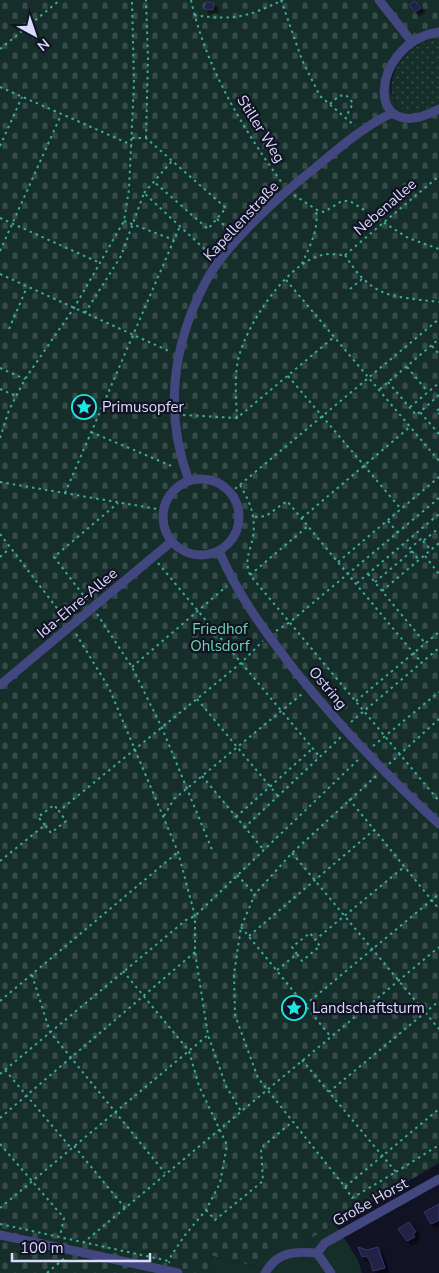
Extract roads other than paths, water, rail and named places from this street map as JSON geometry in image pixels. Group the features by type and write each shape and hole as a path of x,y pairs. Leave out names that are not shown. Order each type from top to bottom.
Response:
{"street":[{"path":"380,0 412,42"},
{"path":"439,32 412,42 398,56 388,72 383,88 384,98 392,113 407,117 419,116 439,109"},
{"name":"Kapellenstraße","path":"187,476 173,415 174,373 185,330 205,282 239,239 287,190 361,131 392,113"},
{"path":"187,476 212,480 230,493 237,505 239,518 236,531 229,542 219,551 207,555 194,555 181,550 172,542 164,527 163,510 172,492 187,476"},
{"name":"Ida-Ehre-Allee","path":"0,685 172,542"},
{"name":"Ostring","path":"219,551 232,581 268,636 309,688 382,771 439,824"},
{"name":"Große Horst","path":"317,1253 326,1243 439,1178"},
{"path":"0,1235 178,1273"},
{"path":"265,1273 270,1264 283,1253 302,1251 317,1253 331,1273"}],"place":[{"name":"Primusopfer","path":"84,407"},
{"name":"Landschaftsturm","path":"294,1008"}],"park label":[{"name":"Friedhof Ohlsdorf","path":"220,638"}]}
